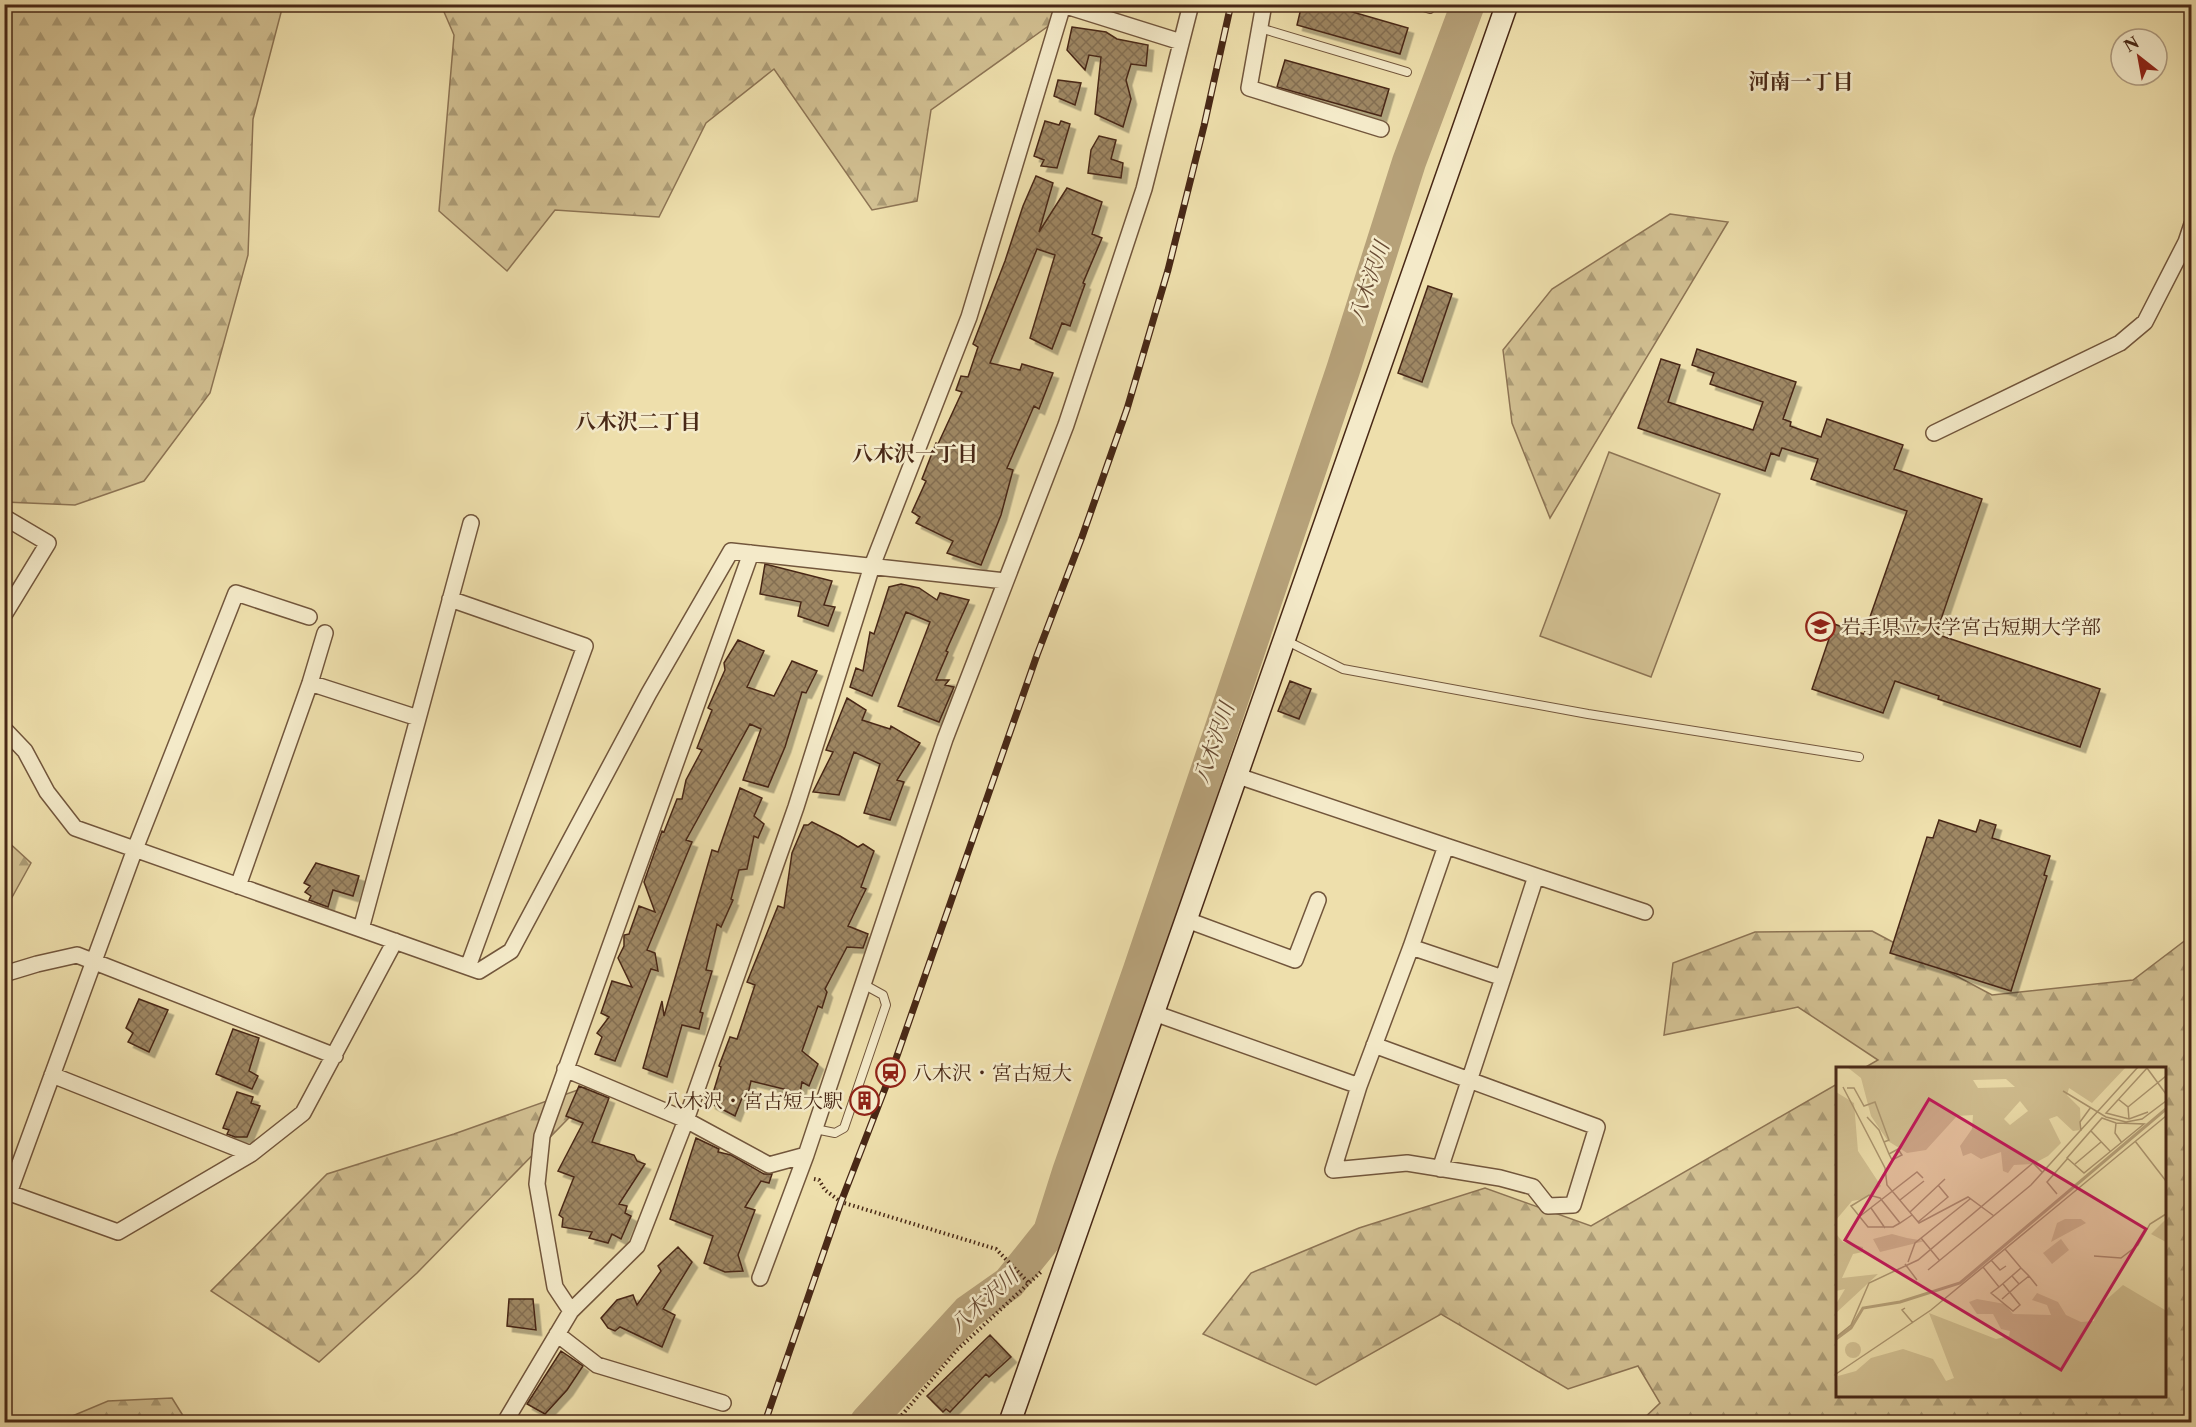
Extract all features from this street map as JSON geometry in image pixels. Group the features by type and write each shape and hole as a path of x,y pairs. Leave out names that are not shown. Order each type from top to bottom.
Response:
{"street":[{"path":"760,1278 806,1155 945,739 1065,425 1144,189 1191,4"},
{"path":"1264,4 1249,88 1381,129"},
{"path":"1010,1422 1507,4"},
{"path":"505,1422 571,1311 637,1246 686,1120 796,807 872,566 969,317 1063,5 1181,42"},
{"path":"1934,433 2120,343 2145,322 2186,242 2192,224"},
{"path":"4,516 48,543 4,615"},
{"path":"361,929 471,523"},
{"path":"4,729 25,752 47,792 75,828 479,971 511,951 649,693 731,551 1005,581"},
{"path":"571,1311 555,1287 537,1184 542,1136 752,553"},
{"path":"309,617 237,593 135,849 7,1192 117,1232 252,1154 303,1113 395,941"},
{"path":"450,599 585,646 468,967"},
{"path":"238,886 310,683 325,633"},
{"path":"310,683 418,717"},
{"path":"1238,776 1645,912"},
{"path":"1374,1046 1597,1127 1573,1204 1548,1206 1533,1187 1500,1178 1407,1163 1333,1170 1359,1086 1446,846"},
{"path":"1440,1169 1536,876"},
{"path":"1186,920 1295,960 1318,900"},
{"path":"1411,947 1503,978"},
{"path":"4,974 77,955 335,1056"},
{"path":"1154,1013 1359,1086"},
{"path":"565,1069 686,1120 769,1165 806,1155"},
{"path":"52,1075 252,1154"},
{"path":"557,1334 597,1365 723,1403"}],"lane":[{"path":"1414,4 1430,9"},
{"path":"1260,28 1407,72"},
{"path":"1285,640 1343,669 1588,714 1859,757"},
{"path":"814,1129 835,1133 844,1128 886,1005 883,995 863,984"}],"path":[{"path":"798,1176 819,1180 825,1190 842,1202 996,1249 1028,1282"},
{"path":"896,1422 957,1350 1028,1282 1044,1269 1066,1263"}],"green space":[{"path":"5,4 283,5 253,119 248,255 210,393 144,481 75,505 5,502"},
{"path":"441,5 1069,5 1061,17 931,110 917,201 872,210 774,69 706,123 659,217 555,210 507,271 439,211 454,35"},
{"path":"1670,214 1728,222 1550,518 1512,423 1503,350 1552,289"},
{"path":"1609,452 1720,494 1651,677 1540,636"},
{"path":"5,839 31,863 5,910"},
{"path":"1872,931 1992,995 2133,980 2191,936 2191,1422 1640,1422 1660,1403 1638,1366 1568,1389 1441,1314 1316,1385 1203,1334 1251,1273 1359,1228 1485,1188 1591,1226 1836,1085 1836,1397 2166,1397 2166,1067 1866,1067 1878,1060 1798,1007 1664,1035 1673,963 1755,932"},
{"path":"606,1080 417,1273 319,1362 211,1291 327,1174 454,1134"},
{"path":"172,1398 187,1422 58,1422 108,1401"}],"building":[{"path":"1302,4 1325,4 1408,28 1400,54 1297,25"},
{"path":"1072,27 1106,32 1117,39 1148,45 1146,66 1131,64 1126,80 1131,99 1123,127 1095,114 1101,57 1089,55 1085,70 1067,50"},
{"path":"1285,60 1389,89 1381,116 1277,87"},
{"path":"1058,80 1081,83 1075,105 1054,96"},
{"path":"1045,121 1059,125 1061,121 1070,124 1057,168 1041,166 1044,160 1034,156"},
{"path":"1099,136 1116,140 1111,159 1123,163 1121,178 1088,173 1091,150"},
{"path":"1036,176 1053,183 1039,232 1067,188 1102,202 1092,234 1102,238 1083,283 1085,284 1070,326 1062,323 1052,349 1030,338 1055,255 1037,249 990,363 1020,370 1022,364 1053,373 1039,409 1034,406 1007,468 1013,470 1001,515 981,565 947,553 953,541 916,523 920,517 912,512 926,481 922,479 936,443 938,444 962,392 956,390 961,376 968,377 978,347 973,344"},
{"path":"1428,286 1452,294 1422,382 1398,373"},
{"path":"1697,349 1796,382 1783,419 1791,422 1790,426 1821,437 1827,419 1903,445 1894,469 1982,499 1936,634 2100,689 2080,747 1938,699 1939,696 1895,681 1883,713 1812,689 1834,624 1864,634 1907,511 1811,479 1818,459 1782,448 1779,456 1771,453 1765,471 1638,428 1661,359 1680,365 1668,402 1753,430 1763,402 1710,384 1714,373 1692,365"},
{"path":"765,564 832,581 824,605 835,607 828,626 798,616 801,602 760,594"},
{"path":"901,584 919,588 937,600 940,593 969,600 946,651 948,652 936,680 949,680 945,685 954,687 939,722 898,706 930,622 906,612 872,696 850,687 856,668 863,671 870,632 874,634 889,587"},
{"path":"738,640 764,651 747,687 774,696 792,661 817,671 806,693 802,692 785,747 768,787 743,780 761,729 750,724 686,840 692,842 647,950 655,953 658,971 651,969 615,1061 595,1054 602,1037 597,1033 609,1017 601,1013 612,981 632,987 618,958 624,946 624,935 629,934 639,906 655,912 644,882 662,831 664,832 677,799 682,799 686,780 702,750 697,748 712,710 708,708 725,670 724,663"},
{"path":"1290,681 1311,689 1299,719 1278,711"},
{"path":"847,698 866,710 862,720 890,729 891,726 920,743 897,780 904,782 890,820 864,813 880,764 854,752 839,795 813,792 833,752 826,750"},
{"path":"740,788 762,798 754,816 764,824 758,838 754,836 747,869 739,870 731,899 733,900 721,927 717,924 706,970 712,971 700,1012 703,1013 699,1029 682,1025 667,1077 643,1068 662,1001 664,1016 712,850 718,852"},
{"path":"1939,820 1976,832 1980,820 1996,825 1992,838 2050,856 2044,875 2047,876 2011,991 1890,953 1927,837 1933,838"},
{"path":"812,822 858,847 863,844 874,851 861,887 866,889 848,926 868,934 863,948 847,947 825,989 827,992 822,1008 818,1006 802,1051 818,1064 809,1086 802,1082 800,1093 751,1081 747,1098 742,1098 735,1116 710,1103 721,1067 719,1066 730,1037 737,1039 755,985 747,982 778,906 784,908 792,853 804,825"},
{"path":"316,863 359,876 353,896 333,890 328,907 309,900 311,896 305,892 310,886 304,883"},
{"path":"139,999 168,1010 149,1052 128,1042 133,1033 126,1028"},
{"path":"233,1029 259,1038 249,1071 258,1076 252,1089 216,1074"},
{"path":"579,1086 609,1098 592,1142 634,1155 637,1161 645,1164 619,1204 627,1206 625,1213 631,1216 621,1239 612,1234 608,1243 589,1238 592,1232 562,1227 563,1218 559,1215 574,1177 558,1171 583,1123 566,1116"},
{"path":"237,1092 253,1097 251,1103 260,1106 247,1137 227,1134 229,1130 223,1128"},
{"path":"696,1138 719,1149 718,1152 731,1155 764,1174 772,1174 769,1183 761,1181 745,1207 755,1210 738,1255 743,1271 725,1272 704,1263 713,1236 670,1219"},
{"path":"678,1247 692,1262 663,1309 675,1315 662,1347 620,1327 615,1331 608,1328 601,1318 617,1300 633,1295 637,1305 661,1271 658,1266"},
{"path":"509,1299 533,1299 536,1330 507,1326"},
{"path":"990,1335 1011,1357 989,1377 986,1374 950,1412 946,1409 943,1412 927,1396"},
{"path":"561,1351 583,1366 567,1390 545,1414 527,1404"}],"waterway":[{"name":"八木沢川","path":"867,1422 968,1312 1009,1283 1050,1232 1343,370 1409,162 1468,4"}],"railway":[{"path":"765,1422 841,1202 891,1073 1037,655 1127,409 1168,270 1204,126 1231,4"}],"place":[{"name":"岩手県立大学宮古短期大学部","path":"1820,627"},
{"name":"八木沢・宮古短大","path":"891,1073"},
{"name":"八木沢・宮古短大駅","path":"864,1101"}],"district":[{"name":"河南一丁目","path":"1801,82"},
{"name":"八木沢二丁目","path":"638,422"},
{"name":"八木沢一丁目","path":"915,454"}]}
